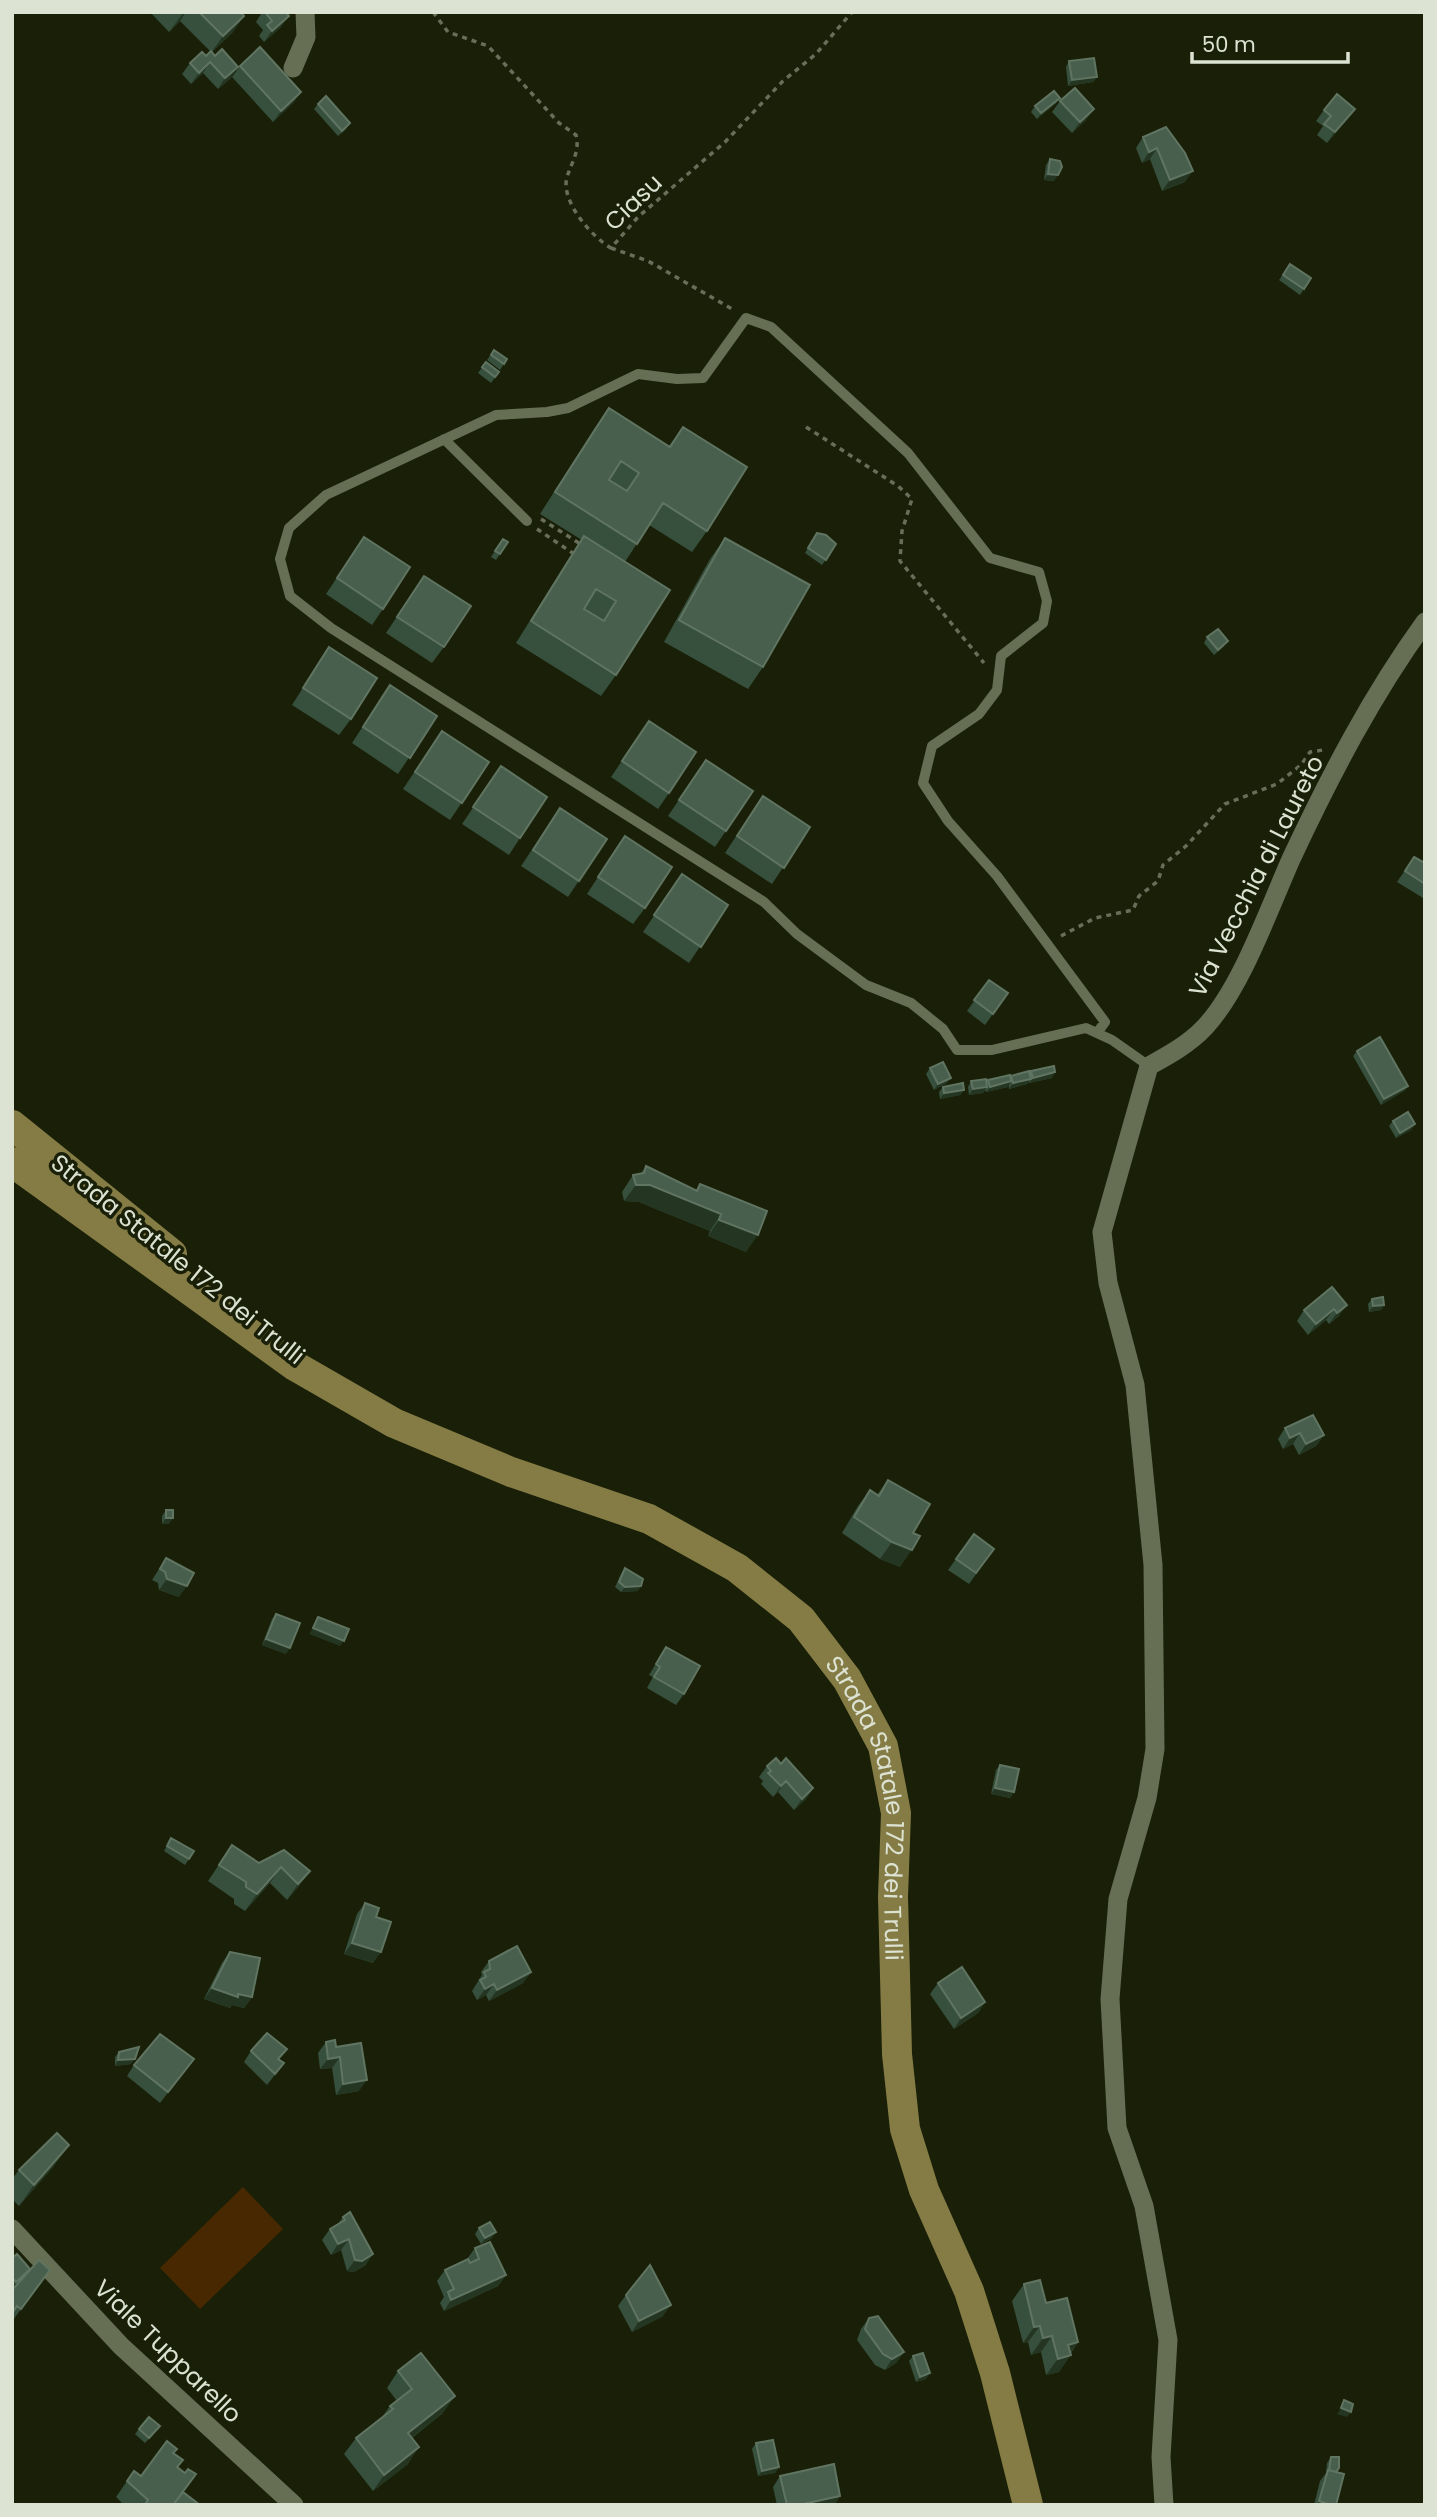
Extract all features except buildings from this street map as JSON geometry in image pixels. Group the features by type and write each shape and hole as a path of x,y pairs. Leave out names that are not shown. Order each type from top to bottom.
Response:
{"main road":[{"name":"Strada Statale 172 dei Trulli","path":"12,1125 344,1392"},
{"name":"Strada Statale 172 dei Trulli","path":"12,1162 296,1366 405,1428 511,1472 649,1519 737,1568 801,1619 848,1679 883,1746 897,1813 893,1896 897,2054 905,2129 924,2190 969,2291 996,2374 1028,2505"}],"street":[{"path":"293,68 306,37 305,12"},
{"name":"Via Vecchia di Laureto","path":"1149,1066 1184,1046 1206,1026 1236,980 1302,835 1341,760 1384,679 1425,622"},
{"path":"1149,1066 1102,1232 1108,1283 1135,1385 1153,1565 1155,1749 1147,1798 1118,1899 1110,1999 1117,2128 1144,2206 1168,2340 1161,2457 1164,2505"},
{"name":"Viale Tupparello","path":"12,2228 121,2346 293,2505"}],"lane":[{"path":"1097,1033 1105,1023 997,876 948,821 923,783 932,746 979,714 997,690 1001,656 1043,623 1046,601 1039,572 990,558 908,453 771,327 746,317 704,378 677,379 638,374 568,408 496,415 326,495 289,528 280,559 290,596 331,628 764,902 797,934 866,985 911,1003 943,1029 957,1050 992,1050 1086,1028 1149,1066"},
{"path":"443,439 525,519"}],"path":[{"name":"Ciasu","path":"433,12 448,32 488,47 559,123 576,135 579,147 566,180 573,207 594,238 611,248 638,217 725,142 783,81 816,54 852,12"},
{"path":"611,248 648,261 746,317"},
{"path":"806,427 898,486 912,499 902,531 900,561 982,660 997,690"},
{"path":"584,547 529,510 525,519 585,561"},
{"path":"1048,945 1095,918 1133,910 1139,896 1158,881 1163,865 1186,846 1225,804 1277,784 1301,765 1310,752 1322,750 1341,760"}],"shaded area":[{"path":"243,2187 283,2229 200,2309 160,2268"}]}
